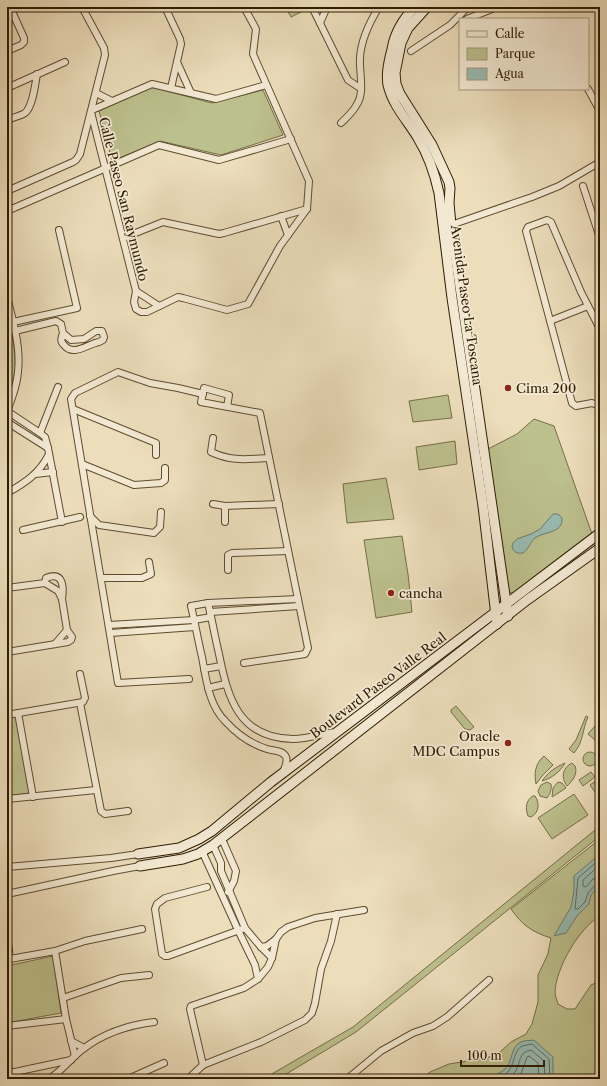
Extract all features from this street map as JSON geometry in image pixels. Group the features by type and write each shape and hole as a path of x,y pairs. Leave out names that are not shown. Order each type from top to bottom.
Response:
{"street":[{"path":"7,51 21,45 24,42 24,38 10,7"},
{"name":"Calle Paseo San Raymundo","path":"7,191 76,160 82,150 105,58 105,52 82,7"},
{"path":"165,7 181,44 171,88"},
{"path":"123,238 163,222 221,234 307,209 309,181 253,54 256,29 244,7"},
{"path":"324,7 312,7 348,80 360,88"},
{"path":"320,23 327,7"},
{"path":"342,123 357,104 360,96 360,58 363,38 379,7"},
{"name":"Avenida Paseo La Toscana","path":"415,7 400,24 394,39 387,73 388,85 393,99 402,115 419,139 428,147 439,193 462,334 479,408 497,624"},
{"name":"Avenida Paseo La Toscana","path":"427,7 408,28 401,43 395,73 396,84 428,147 449,182 449,203 462,334"},
{"path":"411,51 450,25 468,7"},
{"path":"472,7 478,15"},
{"path":"470,18 497,7"},
{"path":"450,25 459,22"},
{"path":"7,88 65,62"},
{"path":"177,62 191,93"},
{"path":"7,120 24,113 30,107 37,74"},
{"path":"92,111 152,84 216,99 266,85"},
{"path":"589,90 600,111"},
{"path":"96,93 112,101"},
{"name":"Calle Paseo San Raymundo","path":"92,111 136,291 134,302 136,309 141,312 147,312 181,297 227,310 247,305 280,246 307,209"},
{"path":"7,211 159,145 219,160 290,139"},
{"path":"451,225 544,192 558,186 600,162"},
{"path":"583,186 600,238"},
{"path":"280,216 288,236"},
{"path":"600,330 551,222 548,220 528,228 526,231 572,403 576,406 592,404 600,406"},
{"path":"13,322 77,308 59,230"},
{"name":"Calle Paseo San Raymundo","path":"136,291 158,306"},
{"path":"7,296 19,352 18,373 7,411 40,432 45,437 62,522"},
{"path":"550,321 588,306"},
{"path":"15,331 56,321 61,324 63,333 61,342 67,349 70,350 75,350 103,340 104,337 102,331 96,331 84,339 75,340 69,339 63,333"},
{"name":"Avenida Paseo La Toscana","path":"465,350 466,391 508,616"},
{"path":"189,679 118,683 71,399 75,393 118,372 150,384 178,388 203,394"},
{"path":"40,432 58,387"},
{"path":"227,407 229,395 204,388 201,402 227,407 260,413 308,648 305,654 244,663"},
{"path":"466,391 476,390"},
{"path":"469,408 479,408"},
{"path":"73,409 156,443 156,455"},
{"path":"7,422 49,451"},
{"path":"213,438 211,452 223,457 235,459 269,458"},
{"path":"7,493 30,479 40,469 49,451"},
{"path":"82,464 134,485 161,483 165,480 165,468"},
{"path":"35,474 52,472"},
{"path":"213,504 225,506 279,504"},
{"path":"225,506 225,522"},
{"path":"90,516 99,524 154,533 160,527 161,512"},
{"path":"24,530 80,517"},
{"path":"95,546 99,524"},
{"name":"Boulevard Paseo Valle Real","path":"142,853 168,850 189,844 212,831 271,782 600,533"},
{"name":"Boulevard Paseo Valle Real","path":"144,866 190,857 222,839 527,600 600,548"},
{"path":"228,570 228,555 232,553 288,551"},
{"path":"101,578 142,578 151,574 150,562"},
{"path":"45,583 46,578 52,576 58,577 64,588 62,599"},
{"path":"7,588 45,583 58,591 62,599 67,630 72,637 68,642 7,652"},
{"path":"283,773 287,762 286,756 266,749 250,741 229,726 219,714 208,688 191,606 208,603 298,599"},
{"path":"208,603 225,684 237,711 247,722 257,730 270,736 295,739 339,731"},
{"path":"108,625 194,620 211,614 299,606"},
{"path":"110,633 195,627"},
{"path":"55,644 67,630"},
{"path":"204,669 221,666"},
{"path":"7,715 83,702 85,698 80,674"},
{"path":"208,688 225,684"},
{"path":"80,703 101,810 103,814 128,811"},
{"path":"18,713 33,797"},
{"path":"271,782 272,790 281,793"},
{"path":"7,800 96,790"},
{"path":"222,839 236,871 230,890 224,899"},
{"path":"213,845 221,863 221,871 245,928 261,948 272,958"},
{"path":"168,850 170,862"},
{"path":"202,851 255,965 258,979"},
{"path":"7,867 111,858 142,853 147,859 144,866 113,871 7,894"},
{"path":"111,858 113,871"},
{"path":"207,887 164,898 156,904 155,909 162,954 168,956 245,928"},
{"path":"203,1065 190,1009 191,1006 244,988 258,979 268,967 272,958 276,940 281,932 288,927 315,918 364,910"},
{"path":"188,1079 203,1065 261,1042 305,1020 312,1013 321,969 331,941 337,914"},
{"path":"7,935 9,960 55,952 85,942 142,930"},
{"path":"261,948 276,940"},
{"path":"55,952 73,1058"},
{"path":"255,965 262,968 268,967"},
{"path":"63,998 121,978 149,975"},
{"path":"347,1079 381,1051 413,1033 433,1026 446,1017 489,980"},
{"path":"7,1026 66,1019"},
{"path":"49,1079 61,1070 84,1048 112,1033 134,1025 154,1022"},
{"path":"71,1041 84,1048"},
{"path":"7,1058 10,1076 73,1058"},
{"path":"128,1079 164,1063"}],"green space":[{"path":"306,7 307,9 291,17 286,8"},
{"path":"151,87 212,103 263,90 283,135 221,155 160,141 112,161 99,111"},
{"path":"7,311 14,345 15,366 14,377 7,400"},
{"path":"448,395 452,418 413,422 409,401"},
{"path":"534,419 554,426 592,534 515,594 506,591 488,449 517,434"},
{"path":"455,441 457,464 419,470 416,447"},
{"path":"386,478 394,519 347,523 343,484"},
{"name":"cancha","path":"402,536 412,612 376,618 364,540"},
{"path":"456,706 474,727 470,730 465,729 451,712 451,710"},
{"path":"586,716 588,717 581,740 574,753 569,749 576,740"},
{"path":"16,717 30,793 7,796 7,718"},
{"path":"600,720 600,739 595,740 588,734"},
{"path":"587,752 593,752 597,756 597,762 593,766 587,766 583,762 583,756"},
{"path":"544,756 553,765 536,784 536,769"},
{"path":"565,763 555,774 542,781 552,770"},
{"path":"572,763 576,769 575,774 567,786 563,777 564,770"},
{"path":"591,772 595,777 583,786 579,780"},
{"path":"600,778 600,793 597,795 590,785"},
{"path":"547,782 551,784 551,786 547,798 540,796 538,791 541,785"},
{"path":"558,782 562,783 566,788 552,797 553,788"},
{"path":"574,794 588,815 552,839 538,818"},
{"path":"533,796 537,799 538,808 536,813 531,817 528,816 526,807 529,800"},
{"path":"600,826 600,835 595,840 356,1032 278,1079 263,1079 353,1027"},
{"path":"600,839 600,916 584,930 570,950 556,982 555,992 558,1004 567,1009 575,1009 591,985 600,981 600,1079 422,1079 430,1072 449,1064 487,1058 500,1052 511,1042 526,1034 532,1024 538,1002 538,975 548,954 551,938 528,927 511,909"},
{"path":"53,956 61,1013 7,1023 7,966"}],"water":[{"path":"553,514 558,514 562,518 559,527 556,530 535,538 527,550 523,553 517,553 514,551 512,546 517,539 540,529"},
{"path":"600,854 600,885 591,895 589,904 577,916 566,933 554,936 571,907 574,891 574,876"},
{"path":"534,1040 553,1057 553,1077 556,1079 489,1079 503,1071 508,1066 517,1044 524,1041"}],"place":[{"name":"Cima 200","path":"508,388"},
{"name":"cancha","path":"391,593"},
{"name":"Oracle MDC Campus","path":"508,743"}]}
